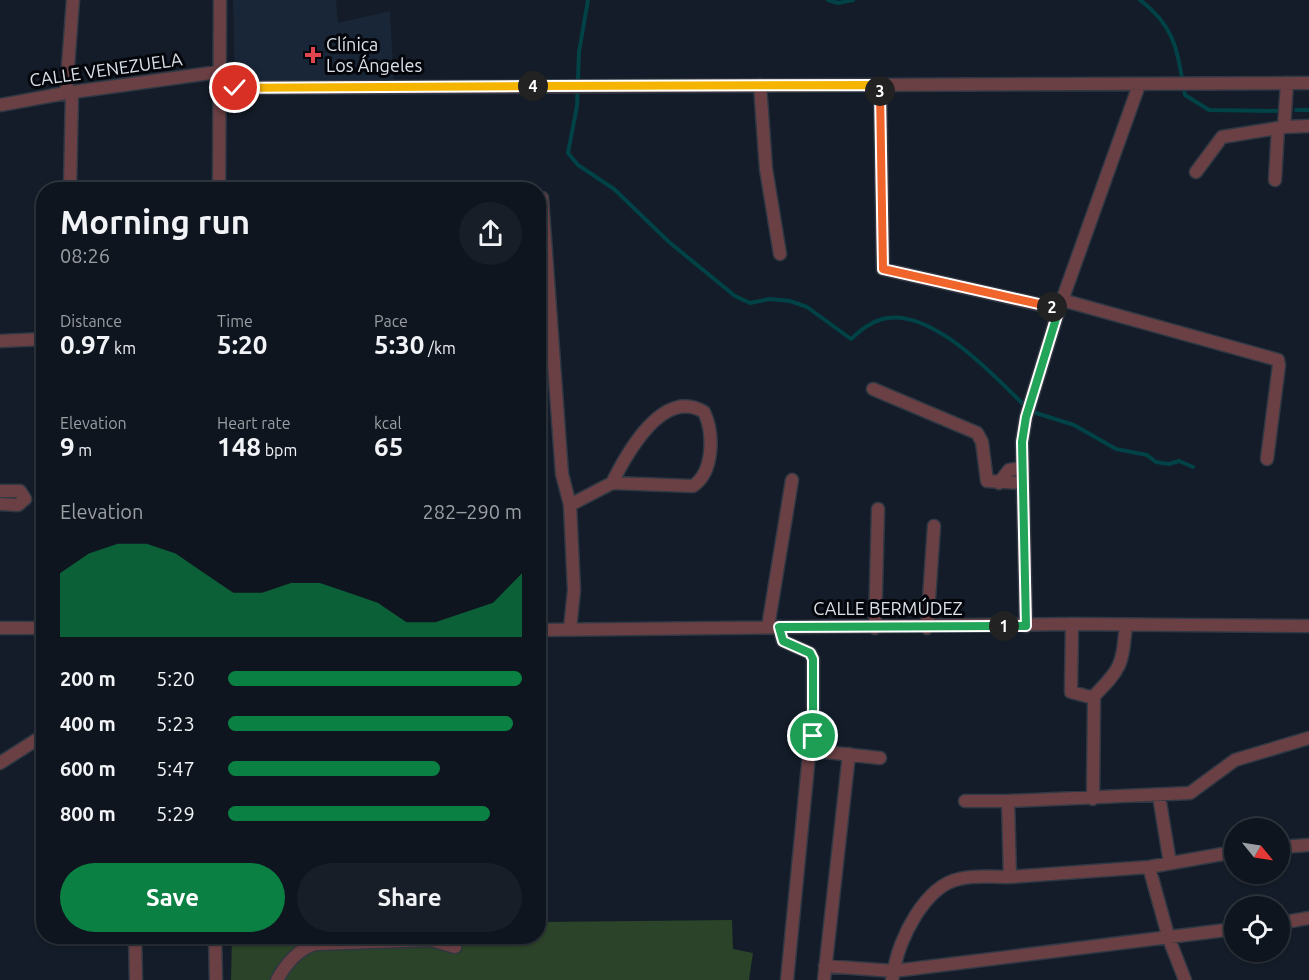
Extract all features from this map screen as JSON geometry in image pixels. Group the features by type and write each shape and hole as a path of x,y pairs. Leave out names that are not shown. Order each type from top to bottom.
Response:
{"street":[{"path":"70,182 69,93 74,0"},
{"path":"219,0 219,182"},
{"name":"CALLE VENEZUELA","path":"0,105 218,72"},
{"path":"1275,180 1287,83"},
{"path":"218,88 1309,83"},
{"path":"1026,626 1022,442 1026,417 1061,305 1139,84"},
{"path":"760,85 766,169 780,255"},
{"path":"880,85 883,269 1061,305 1278,360 1267,459"},
{"path":"1196,172 1222,137 1281,127 1309,126"},
{"path":"546,253 562,474 570,505 574,590 570,629"},
{"path":"0,340 36,339"},
{"path":"873,389 977,433 982,442 985,478 990,483 1023,483"},
{"path":"570,505 612,483 687,487 699,482 705,472 710,449 708,425 704,412 679,406 669,408 631,448 612,483"},
{"path":"999,483 1009,470 1022,468"},
{"path":"792,480 773,627 783,641 810,653 813,659 813,736"},
{"path":"0,491 20,491 25,499 18,505 0,504"},
{"path":"875,628 878,509"},
{"path":"927,627 934,526"},
{"path":"1072,624 1071,692 1093,697"},
{"name":"CALLE BERMÚDEZ","path":"546,630 875,628 1072,624 1309,626"},
{"path":"1093,799 1093,697 1118,671 1123,661 1126,625"},
{"path":"0,628 36,628"},
{"path":"965,801 1093,799 1190,793 1235,760 1309,738"},
{"path":"0,763 36,740"},
{"path":"787,980 809,755 816,751 880,758"},
{"path":"824,980 849,754"},
{"path":"1159,795 1170,863"},
{"path":"1008,801 1010,877"},
{"path":"1290,846 1309,845"},
{"path":"893,975 902,939 933,894 945,884 960,878 1010,877 1149,867 1224,854"},
{"path":"1149,867 1169,939 1185,980"},
{"path":"1290,921 1309,918"},
{"path":"825,966 893,975 1224,931"},
{"path":"135,944 135,980"},
{"path":"215,944 216,980"},
{"path":"277,980 283,968 305,948 316,944"},
{"path":"445,944 455,947"}],"shaded area":[{"name":"Clínica Los Ángeles","path":"233,0 336,0 338,23 390,11 394,86 235,88"}],"green space":[{"path":"732,920 733,949 753,953 749,980 231,980 232,944 546,944 546,922"}],"waterway":[{"path":"588,0 579,52 577,106 568,153 578,165 614,189 669,242 735,296 750,303 770,299 790,301 807,307 851,339 865,327 882,319 901,318 920,323 940,332 959,345 1023,404"},
{"path":"828,0 838,3 853,0"},
{"path":"1140,0 1162,21 1168,31 1177,53 1185,95 1209,110 1279,111"},
{"path":"1296,110 1309,110"},
{"path":"1036,413 1074,425 1116,449 1147,455 1156,462 1169,464 1179,461 1193,467"}],"place":[{"name":"Clínica Los Ángeles","path":"313,55"}],"route":[{"path":"235,88 880,85 881,264 883,269 888,272 1059,309 1026,417 1022,442 1026,626 779,627 783,641 810,653 813,659 813,736"}]}
